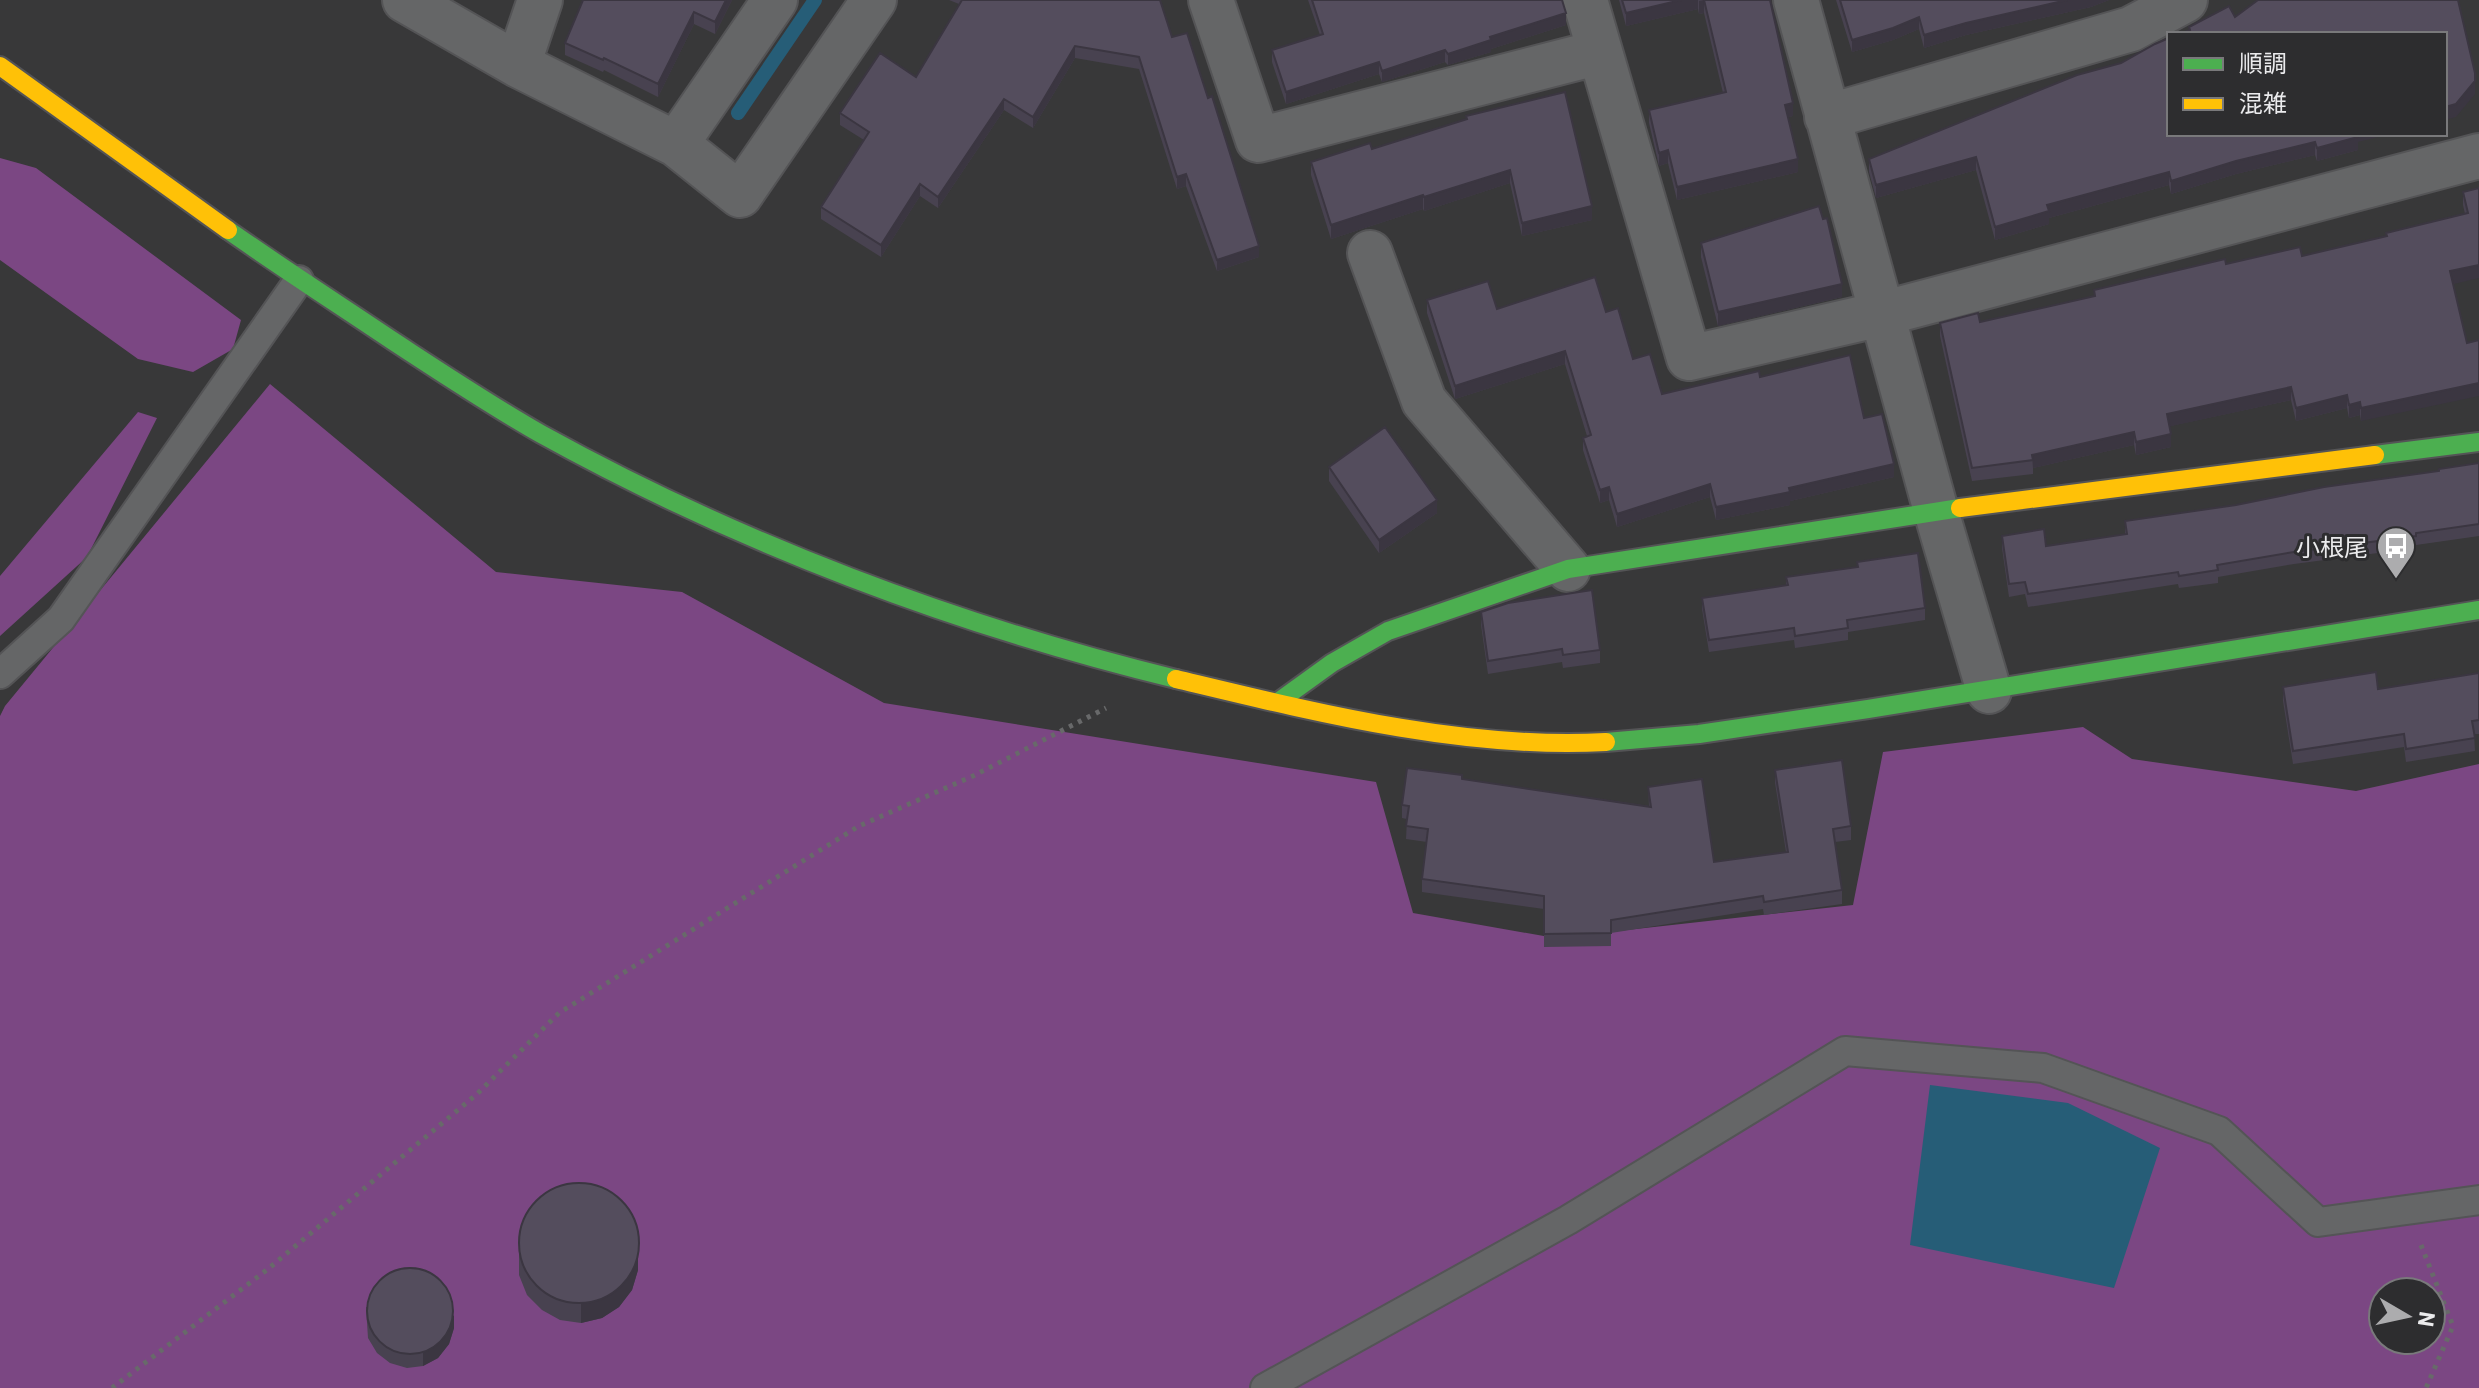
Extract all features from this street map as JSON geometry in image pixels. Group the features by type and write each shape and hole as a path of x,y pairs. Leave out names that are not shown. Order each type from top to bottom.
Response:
{"street":[{"path":"405,0 518,65 676,144 740,195 874,0"},
{"path":"518,65 540,0"},
{"path":"676,144 775,0"},
{"path":"1211,0 1258,140 1600,52"},
{"path":"1585,0 1689,358 1881,314 2479,156"},
{"path":"1796,0 1936,511 1989,691"},
{"path":"1827,117 2131,29 2185,0"},
{"path":"0,66 209,219 299,280 490,404 638,485 807,560 1067,651 1178,681 1420,731 1524,742 1599,743 1671,739 1989,691 2058,677 2479,610"},
{"path":"1370,253 1424,401 1568,569"},
{"path":"1278,702 1332,663 1388,631 1568,569 1936,511 2479,442"}],"lane":[{"path":"0,674 61,619 299,280"},
{"path":"1265,1388 1568,1220 1845,1051 2043,1068 2219,1131 2318,1222 2479,1200"}],"path":[{"path":"112,1388 268,1269 477,1094 559,1013 859,826 973,776 1109,706"},
{"path":"2407,1210 2453,1326 2426,1388"}],"shaded area":[{"path":"0,158 36,168 241,320 233,349 193,372 138,359 0,260"},
{"path":"270,384 496,572 682,592 884,703 1376,782 1413,913 1555,938 1853,905 1883,752 2083,727 2132,759 2356,791 2479,764 2479,1388 0,1388 0,716 5,706"},
{"path":"138,412 157,418 87,557 0,636 0,576"}],"water":[{"path":"1930,1085 2068,1103 2160,1148 2114,1288 1910,1245"}],"building":[{"path":"583,0 726,0 715,22 694,12 658,84 565,43"},
{"path":"962,0 1160,0 1172,37 1187,33 1208,98 1212,96 1259,246 1217,260 1186,174 1177,177 1139,57 1075,46 1033,117 1004,99 938,197 920,184 881,245 821,207 869,132 840,113 880,53 916,77"},
{"path":"1312,0 1562,0 1566,13 1448,54 1445,50 1382,71 1379,62 1286,92 1272,50 1323,34"},
{"path":"1622,0 1681,0 1626,13"},
{"path":"1704,0 1770,0 1793,103 1785,105 1798,159 1677,187 1668,150 1659,153 1649,110 1726,92"},
{"path":"1840,0 2067,0 1924,35 1919,17 1852,40"},
{"path":"2258,0 2458,0 2475,81 2456,104 2447,106 2447,32 2185,32 2229,6 2235,17"},
{"path":"2167,39 2167,136 2358,137 2317,148 2315,142 2171,181 2169,172 2047,205 2049,211 1995,227 1976,157 1876,185 1869,159 2077,75 2121,63"},
{"path":"1565,92 1592,206 1522,223 1510,170 1331,225 1311,162 1370,143 1372,149 1467,119 1466,116"},
{"path":"2479,188 2479,265 2450,271 2467,343 2479,340 2479,383 2361,408 2360,402 2349,405 2347,395 2296,408 2291,387 2167,414 2171,434 2136,442 2134,432 2032,455 2033,460 1972,468 1940,323 1978,313 1980,322 2095,296 2094,290 2225,259 2226,264 2300,247 2302,256 2387,236 2386,233 2468,213 2463,192"},
{"path":"1819,206 1823,219 1827,218 1842,284 1718,312 1701,243"},
{"path":"1595,277 1606,312 1618,308 1633,359 1650,354 1662,394 1759,371 1760,377 1850,355 1864,418 1882,414 1894,464 1789,488 1790,492 1716,507 1710,484 1617,514 1609,487 1600,490 1583,438 1591,435 1565,351 1455,386 1427,300 1488,281 1497,309"},
{"path":"1385,427 1437,500 1379,540 1329,467"},
{"path":"2479,463 2479,524 2217,565 2218,570 2179,576 2178,572 2028,594 2025,582 2009,584 2002,536 2044,529 2046,546 2127,534 2125,521"},
{"path":"1918,553 1925,608 1847,620 1848,628 1795,636 1794,628 1709,640 1702,598 1788,585 1786,577 1858,567 1857,562"},
{"path":"1592,590 1600,650 1563,655 1562,649 1488,661 1481,612 1508,603"},
{"path":"2376,672 2378,689 2479,673 2479,720 2472,721 2475,738 2406,749 2404,734 2293,751 2283,687"},
{"path":"1842,760 1851,826 1833,829 1842,890 1764,902 1763,896 1611,920 1611,933 1544,934 1544,896 1422,879 1428,829 1406,826 1409,806 1402,805 1407,768 1651,807 1648,787 1702,779 1714,862 1788,852 1775,770"},
{"path":"579,1183 602,1188 621,1201 634,1220 639,1243 634,1266 621,1285 602,1298 579,1303 556,1298 537,1285 524,1266 519,1243 524,1220 537,1201 556,1188"},
{"path":"410,1268 427,1271 441,1280 450,1294 453,1311 450,1328 441,1342 427,1351 410,1354 393,1351 379,1342 370,1328 367,1311 370,1294 379,1280 393,1271"}],"waterway":[{"path":"738,113 815,0"}],"traffic: fast":[{"path":"228,230 503,412 616,474 693,511 851,578 931,607 1094,658 1176,679"},
{"path":"2375,455 2479,442"},
{"path":"1278,702 1332,663 1388,631 1568,569 1960,508"},
{"path":"1606,742 1699,734 1868,709 2479,610"}],"traffic: slow":[{"path":"0,66 228,230"},
{"path":"1960,508 2375,455"},
{"path":"1176,679 1335,716 1443,734 1552,743 1606,742"}],"place":[{"name":"小根尾","path":"2396,580"}]}
